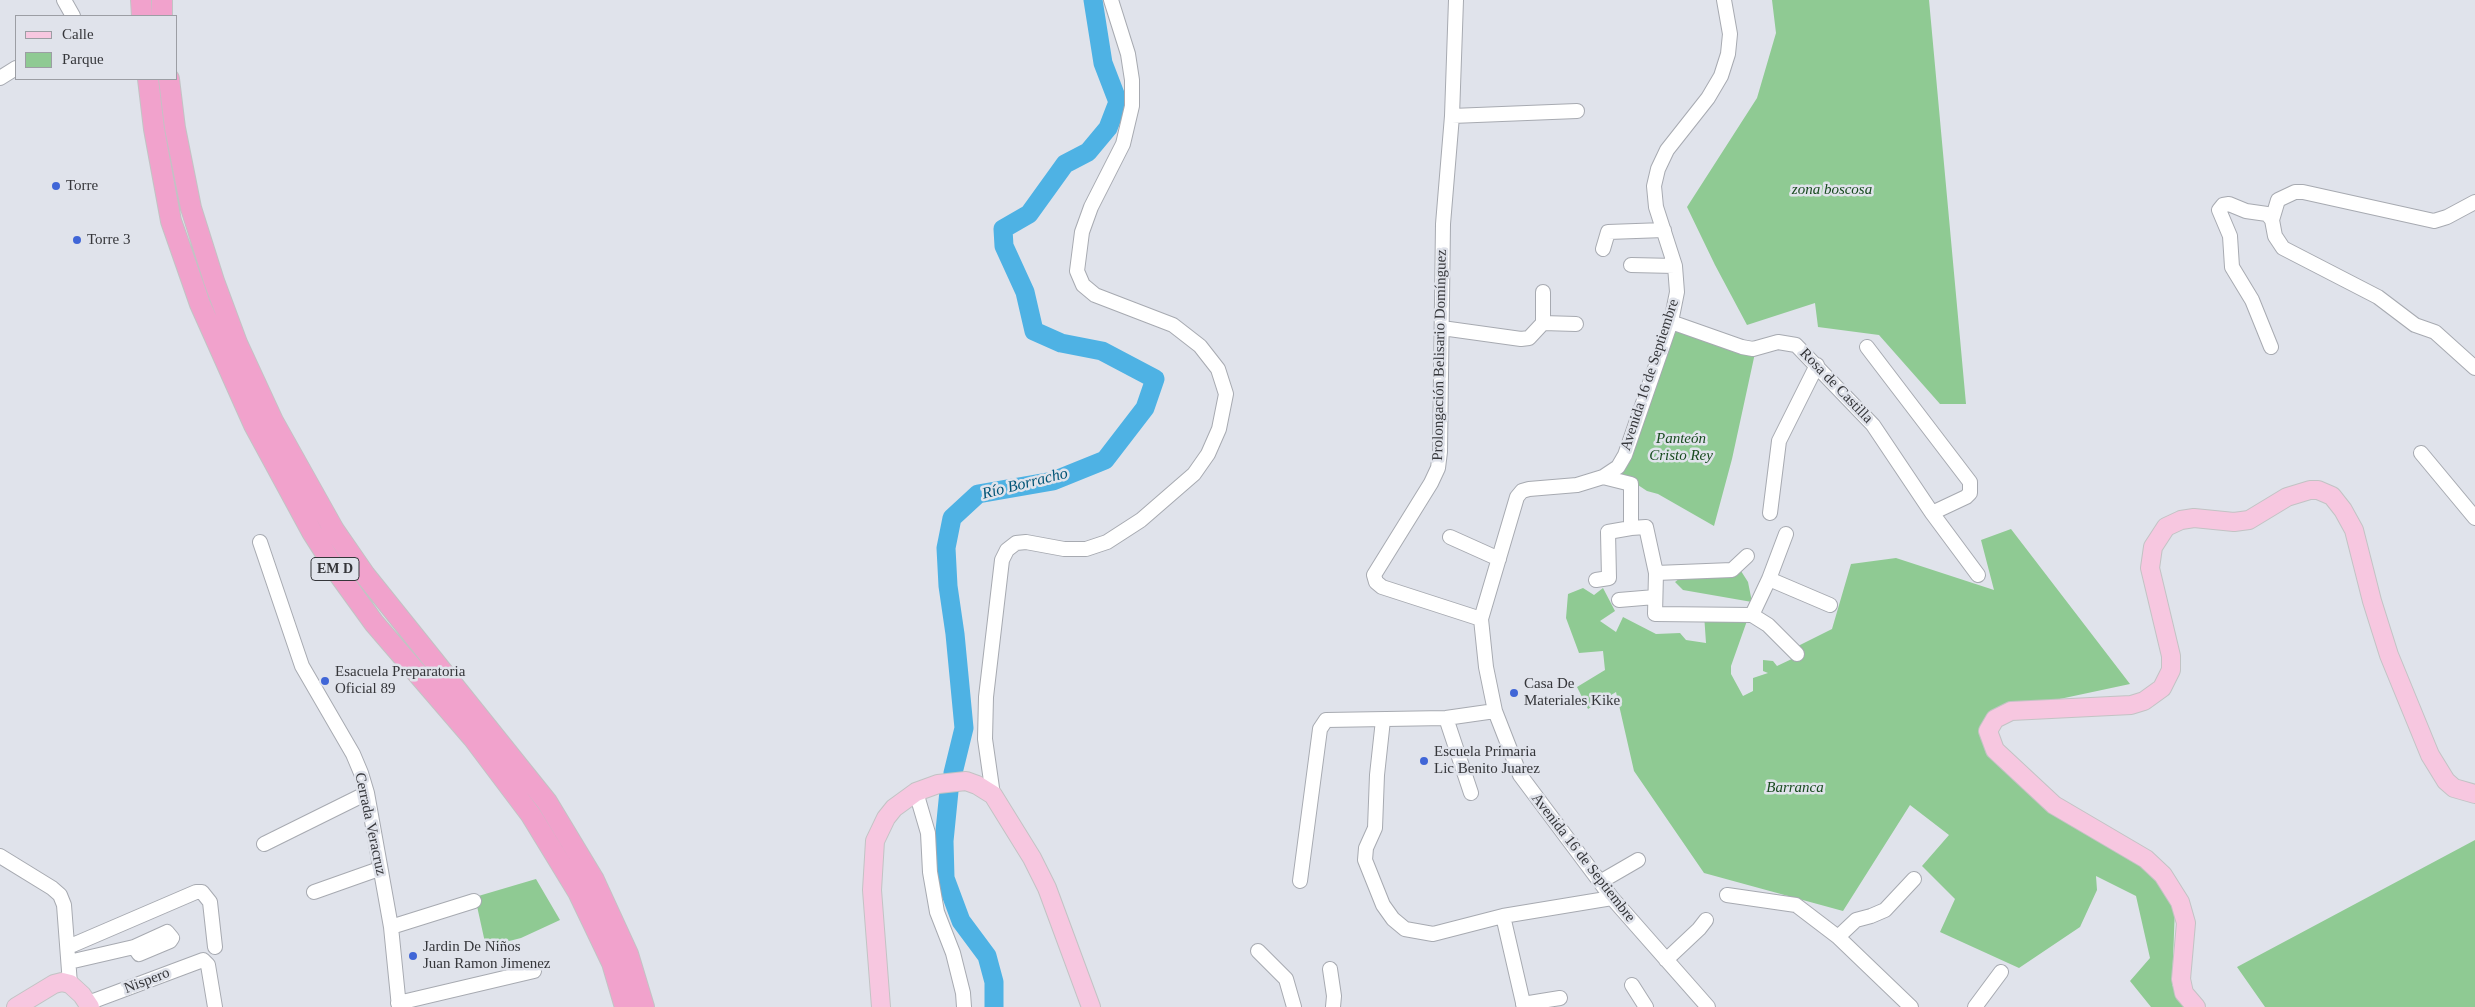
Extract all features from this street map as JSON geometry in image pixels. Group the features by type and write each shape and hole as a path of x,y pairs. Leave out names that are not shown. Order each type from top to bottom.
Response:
{"highway":[{"path":"142,0 142,15"},
{"path":"162,0 162,15"},
{"name":"EM D","path":"148,80 154,129 171,221 200,304 254,425 312,532 340,576 374,623 472,738 531,815 578,892 612,963 625,1007"},
{"name":"EM D","path":"169,80 176,128 197,226 214,281 237,343 273,421 334,530 364,575 547,802 594,880 628,954 644,1007"}],"main road":[{"path":"2196,1007 2184,993 2181,979 2186,923 2180,902 2163,875 2146,858 2054,806 1995,750 1988,731 1995,719 2011,711 2131,704 2144,702 2162,688 2171,670 2171,656 2150,568 2153,547 2166,527 2176,522 2194,518 2234,522 2249,520 2287,497 2310,490 2318,490 2332,496 2343,510 2354,530 2389,654 2430,755 2446,781 2454,788 2475,794"},
{"path":"881,1007 872,890 875,841 886,818 894,808 916,792 938,784 966,781 977,785 993,795 1032,858 1047,888 1091,1007"},
{"path":"16,1007 54,984 62,982 70,984 89,1005"}],"street":[{"path":"64,0 72,15"},
{"path":"993,795 985,739 986,697 1002,560 1007,550 1016,543 1026,542 1064,549 1086,549 1107,542 1141,520 1194,474 1208,454 1219,429 1226,394 1218,369 1200,346 1173,325 1095,295 1083,285 1077,271 1082,232 1091,207 1123,144 1132,106 1132,80 1128,54 1111,0"},
{"name":"Prolongación Belisario Domínguez","path":"1456,0 1452,116 1443,224 1440,452 1438,468 1431,483 1374,575 1376,582 1382,587 1481,619"},
{"name":"Avenida 16 de Septiembre","path":"1708,1007 1612,898 1520,775 1495,710 1486,667 1481,619 1513,504 1522,491 1577,485 1603,477 1618,467 1625,455 1671,322 1677,292 1675,266 1656,207 1654,186 1658,168 1667,150 1708,98 1721,76 1728,54 1730,34 1724,0"},
{"path":"0,78 15,69"},
{"path":"1452,116 1577,111"},
{"path":"2475,202 2447,217 2434,221 2295,192 2278,200 2272,220 2274,236 2283,248 2372,294 2414,324 2435,332 2475,368"},
{"path":"2271,347 2252,300 2232,267 2230,236 2219,208 2229,204 2246,211 2267,214 2272,220"},
{"path":"1603,249 1608,232 1664,230"},
{"path":"1631,265 1675,266"},
{"path":"1442,328 1520,339 1529,338 1536,333 1543,323 1543,292"},
{"name":"Rosa de Castilla","path":"1671,322 1742,348 1753,349 1778,342 1789,342 1796,345 1873,425 1932,512 1978,575"},
{"path":"1543,323 1576,324"},
{"path":"1867,346 1970,482 1970,493 1966,497 1932,512"},
{"path":"1770,513 1779,441 1817,365"},
{"path":"2421,453 2475,518"},
{"path":"1603,477 1631,484 1632,528"},
{"path":"1596,580 1609,578 1608,532 1646,526 1656,573 1655,614 1752,614 1768,625 1797,654"},
{"path":"1752,614 1769,579 1786,534"},
{"path":"1450,537 1499,559"},
{"name":"Cerrada Veracruz","path":"260,542 302,666 353,754 367,794 379,869 391,927 398,1005"},
{"path":"1656,573 1732,570 1746,556"},
{"path":"1769,579 1830,605"},
{"path":"1619,600 1655,597"},
{"path":"1300,881 1320,729 1326,720 1446,718 1495,710"},
{"path":"1446,718 1471,793"},
{"path":"1383,720 1377,775 1375,828 1366,848 1364,860 1383,905 1393,919 1404,929 1420,933 1448,931 1503,916 1612,898"},
{"path":"916,792 928,833 930,872 937,912 953,953 963,992 964,1007"},
{"path":"264,844 367,794"},
{"path":"0,856 52,888 60,895 64,905 70,984"},
{"path":"1600,882 1638,860"},
{"path":"314,892 379,869"},
{"path":"1838,937 1856,920 1885,910 1914,879"},
{"path":"68,947 196,892 202,892 210,902 215,947"},
{"path":"1727,895 1796,905 1838,937 1910,1007"},
{"path":"391,927 474,901"},
{"path":"1503,916 1524,1006 1560,998"},
{"path":"1666,960 1706,920"},
{"path":"69,962 134,947"},
{"path":"1258,951 1286,979 1292,1007"},
{"name":"Nispero","path":"89,1005 197,961 206,961 215,1007"},
{"path":"1330,969 1334,996 1333,1007"},
{"path":"398,1005 534,970"},
{"path":"1975,1007 2001,972"},
{"path":"1632,985 1646,1007"}],"green space":[{"name":"zona boscosa","path":"1772,0 1929,0 1966,404 1940,404 1879,335 1818,327 1815,303 1747,325 1687,207 1757,98 1776,33"},
{"name":"Panteón Cristo Rey","path":"1670,325 1755,353 1732,459 1714,526 1658,494 1647,491 1629,479 1614,476"},
{"name":"Barranca","path":"2011,529 2130,684 1994,713 1985,721 1981,738 1987,754 2043,801 2146,870 2169,894 2175,907 2172,985 2187,1007 2151,1007 2130,981 2150,958 2136,896 2096,876 2097,890 2080,927 2019,968 1940,932 1955,899 1922,866 1949,835 1910,805 1843,911 1704,873 1634,771 1616,692 1588,709 1577,687 1605,670 1603,651 1579,653 1566,618 1568,594 1583,588 1594,595 1603,588 1615,611 1600,621 1616,632 1623,617 1656,634 1680,633 1686,640 1706,643 1704,614 1748,618 1731,666 1731,674 1743,696 1753,691 1753,678 1768,673 1763,671 1763,660 1773,661 1777,666 1796,657 1798,646 1832,629 1851,564 1896,558 1994,590 1981,540"},
{"path":"1712,567 1741,571 1748,582 1752,602 1683,590 1675,582 1693,568"},
{"path":"2475,840 2475,1007 2265,1007 2237,967"},
{"path":"536,879 560,920 521,938 486,947 475,897"}],"waterway":[{"name":"Río Borracho","path":"953,773 964,728 955,634 948,586 946,548 952,518 978,494 1053,481 1105,460 1145,408 1155,379 1102,351 1061,343 1034,331 1025,292 1004,246 1003,229 1029,214 1065,164 1088,152 1108,128 1118,102 1103,63 1093,0"},
{"name":"Río Borracho","path":"949,791 944,841 945,878 961,921 987,956 994,982 994,1007"}],"place":[{"name":"Torre","path":"56,186"},
{"name":"Torre 3","path":"77,240"},
{"name":"Esacuela Preparatoria Oficial 89","path":"325,681"},
{"name":"Casa De Materiales Kike","path":"1514,693"},
{"name":"Escuela Primaria Lic Benito Juarez","path":"1424,761"},
{"name":"Jardin De Niños Juan Ramon Jimenez","path":"413,956"}]}
